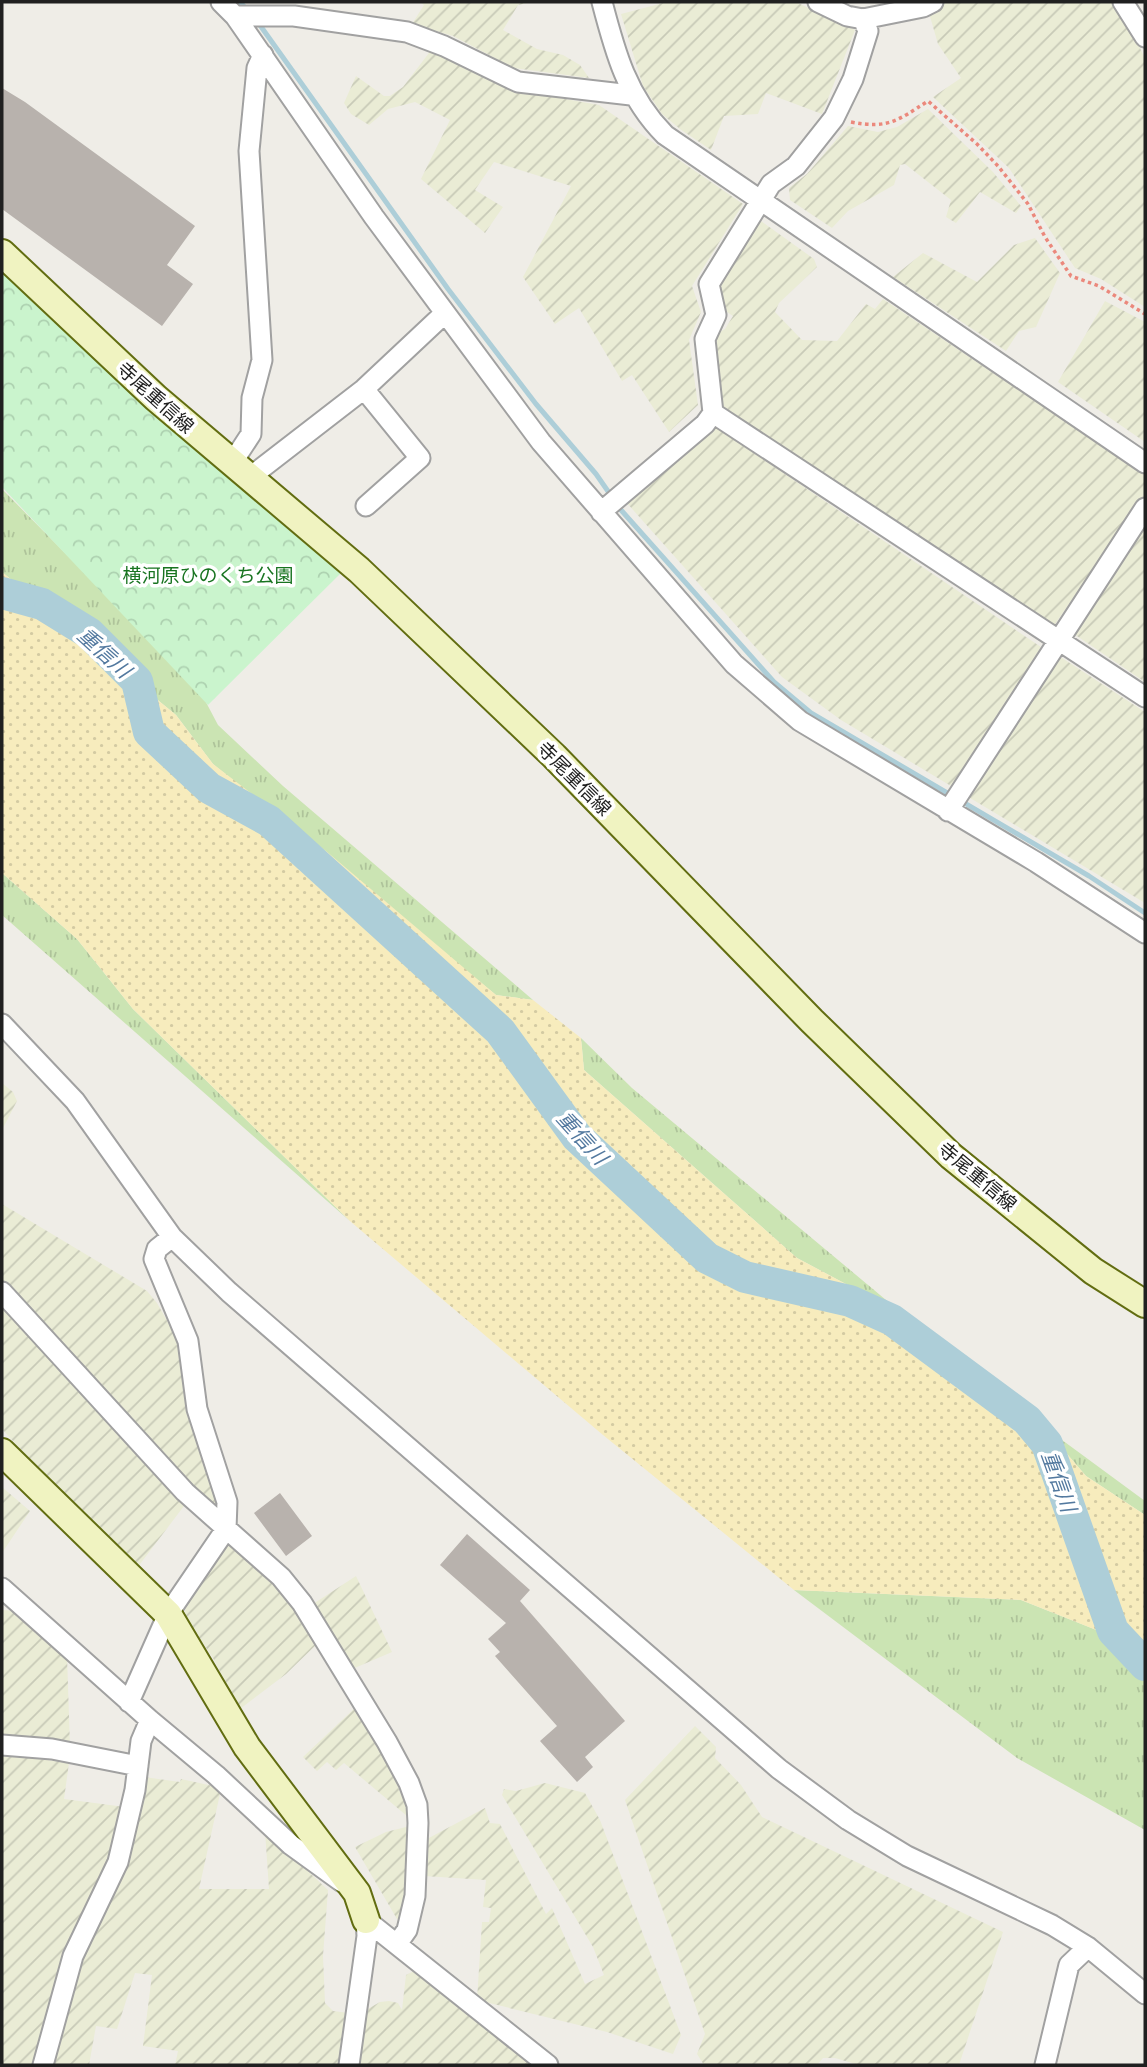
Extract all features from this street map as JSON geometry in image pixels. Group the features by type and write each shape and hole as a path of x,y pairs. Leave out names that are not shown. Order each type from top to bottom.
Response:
{"main road":[{"name":"寺尾重信線","path":"2,253 156,398 359,570 554,755 812,1021 951,1156 1093,1271 1145,1304"},
{"path":"2,1452 168,1614 247,1746 357,1893 366,1920"}],"street":[{"path":"220,2 240,9 407,32 444,46 518,82 631,95"},
{"path":"602,2 618,62 631,95 665,135 1145,463"},
{"path":"818,2 847,16 863,19 923,7 933,2"},
{"path":"1123,2 1145,37"},
{"path":"240,9 263,55 445,313 541,442 734,664 800,721 1036,862 1145,933"},
{"path":"601,512 705,424 713,412 705,339 716,316 709,284 771,184 796,166 834,118 853,79 868,31 863,19"},
{"path":"241,470 251,434 252,398 262,360 249,151 257,68 263,55"},
{"path":"241,470 364,389 445,313"},
{"path":"364,389 420,458 366,506"},
{"path":"713,412 1145,697"},
{"path":"948,811 1145,508"},
{"path":"2,1024 75,1101 172,1237 229,1292 779,1769 848,1820 907,1856 1052,1925 1088,1947 1145,1994"},
{"path":"129,1702 168,1614 226,1529 227,1502 197,1409 188,1342 154,1259 157,1249 172,1237"},
{"path":"2,1292 135,1440 226,1529 272,1569 302,1602 409,1783 417,1805 415,1896 407,1930 397,1944"},
{"path":"2,1588 149,1720 216,1775 291,1845 357,1893"},
{"path":"43,2065 73,1956 118,1862 141,1741 149,1720"},
{"path":"2,1745 52,1749 138,1766"},
{"path":"366,1920 548,2065"},
{"path":"349,2065 367,1936 366,1920"},
{"path":"1045,2065 1069,1965 1088,1947"}],"path":[{"path":"834,118 877,127 894,123 928,101 998,166 1028,204 1051,248 1071,276 1099,286 1145,314"}],"green space":[{"path":"420,2 532,2 518,5 503,30 537,49 563,55 580,65 589,78 514,68 453,36 412,24 424,5"},
{"path":"667,2 796,2 855,30 822,114 766,93 758,114 724,116 711,150 680,129 662,114 643,86 621,14"},
{"path":"947,2 1111,2 1136,39 1145,59 1145,307 1101,279 1075,268 1009,168 933,97 961,78 938,44 929,13"},
{"path":"432,49 509,89 599,105 743,204 692,286 701,312 689,340 698,405 669,432 632,375 622,381 579,308 555,324 523,277 571,186 494,162 475,190 503,207 485,233 421,179 450,120 415,102 388,109 369,125 351,114 344,103 356,76 384,96 390,96 403,87"},
{"path":"928,109 993,172 1021,206 1016,213 980,192 956,223 946,217 951,200 905,164 900,165 894,185 848,211 832,228 790,200 789,188 807,174 848,126 878,132 897,127"},
{"path":"761,221 814,259 817,267 779,303 775,312 802,340 837,341 866,304 875,309 883,299 1145,475 1145,495 1053,627 721,407 716,334 725,329 733,316 724,310 719,293 721,283"},
{"path":"1035,238 1060,273 1036,327 1019,331 1006,351 893,277 923,253 977,282 1014,245"},
{"name":"横河原ひのくち公園","path":"2,266 341,573 208,705 2,487"},
{"path":"1105,301 1145,322 1145,442 1058,382"},
{"path":"715,427 1041,647 951,786 841,720 782,677 626,502"},
{"path":"2,489 199,689 218,725 283,786 533,1000 496,995 213,764 176,715 2,572"},
{"path":"1145,528 1145,682 1074,634"},
{"path":"1059,656 1145,712 1145,903 965,795"},
{"path":"2,873 77,939 133,1009 351,1222 2,915"},
{"path":"581,1038 632,1088 904,1315 797,1258 584,1070"},
{"path":"2,1083 13,1092 17,1101 2,1130"},
{"path":"2,1204 147,1291 157,1303 174,1333 184,1367 219,1509 217,1512 64,1353 2,1280"},
{"path":"2,1300 187,1502 134,1572 2,1429"},
{"path":"1043,1426 1145,1501 1145,1515 1086,1476"},
{"path":"2,1487 30,1511 2,1553"},
{"path":"226,1546 240,1547 288,1595 318,1643 286,1674 240,1709 213,1658 187,1620 185,1611 186,1604"},
{"path":"356,1576 392,1652 350,1670 310,1606"},
{"path":"794,1590 1021,1600 1109,1635 1145,1676 1145,1830 1017,1758"},
{"path":"2,1610 16,1611 67,1656 70,1746 2,1739"},
{"path":"358,1705 396,1769 391,1772 411,1815 407,1816 344,1763 336,1770 327,1762 317,1771 303,1757"},
{"path":"695,1726 716,1747 715,1758 741,1785 762,1817 1003,1932 959,2065 859,2065 835,2058 823,2058 817,2065 704,2065 697,2054 705,2034 625,1800"},
{"path":"2,1754 69,1763 64,1799 125,1807 110,1861 59,1967 36,2065 2,2065"},
{"path":"144,1777 180,1782 181,1779 213,1786 220,1794 199,1889 269,1889 265,1831 328,1890 323,1956 325,2003 333,2011 349,2013 342,2065 175,2065 178,2051 143,2046 152,1975 135,1973 117,2029 96,2026 89,2065 51,2065 68,1996"},
{"path":"545,1783 585,1793 600,1820 681,2035 673,2054 607,2032 477,2000 482,1922 489,1922 491,1908 483,1907 486,1880 424,1876 427,1839 485,1808 490,1823 500,1824 546,1914 552,1908 585,1984 604,1975 593,1947 502,1795 504,1789 516,1791"},
{"path":"410,1826 409,1884 402,1918 397,1919 355,1847 386,1832"},
{"path":"414,1971 534,2065 359,2065 366,2010 380,2002 389,2001 398,2003 402,2010 406,1975"}],"sand":[{"path":"2,572 176,715 213,764 326,851 496,995 533,1000 581,1038 584,1070 797,1258 904,1315 1043,1426 1086,1476 1145,1515 1145,1676 1109,1635 1021,1600 794,1590 603,1435 351,1222 133,1009 77,939 2,873"}],"building":[{"path":"2,88 195,226 167,265 193,284 162,326 2,209"},
{"path":"280,1493 312,1536 286,1556 254,1513"},
{"path":"467,1534 530,1590 520,1601 625,1721 585,1757 593,1767 577,1782 540,1741 557,1726 495,1656 500,1652 488,1639 506,1623 440,1565"}],"waterway":[{"path":"240,2 248,11"},
{"path":"257,21 448,289 536,404 596,474 621,510 774,682 811,713 1089,876 1145,913"},
{"name":"重信川","path":"2,593 42,604 89,633 137,681 149,732 209,788 269,821 500,1031 577,1137 707,1258 745,1277 850,1301 892,1320 1027,1420 1047,1444 1113,1631 1145,1665"}]}
